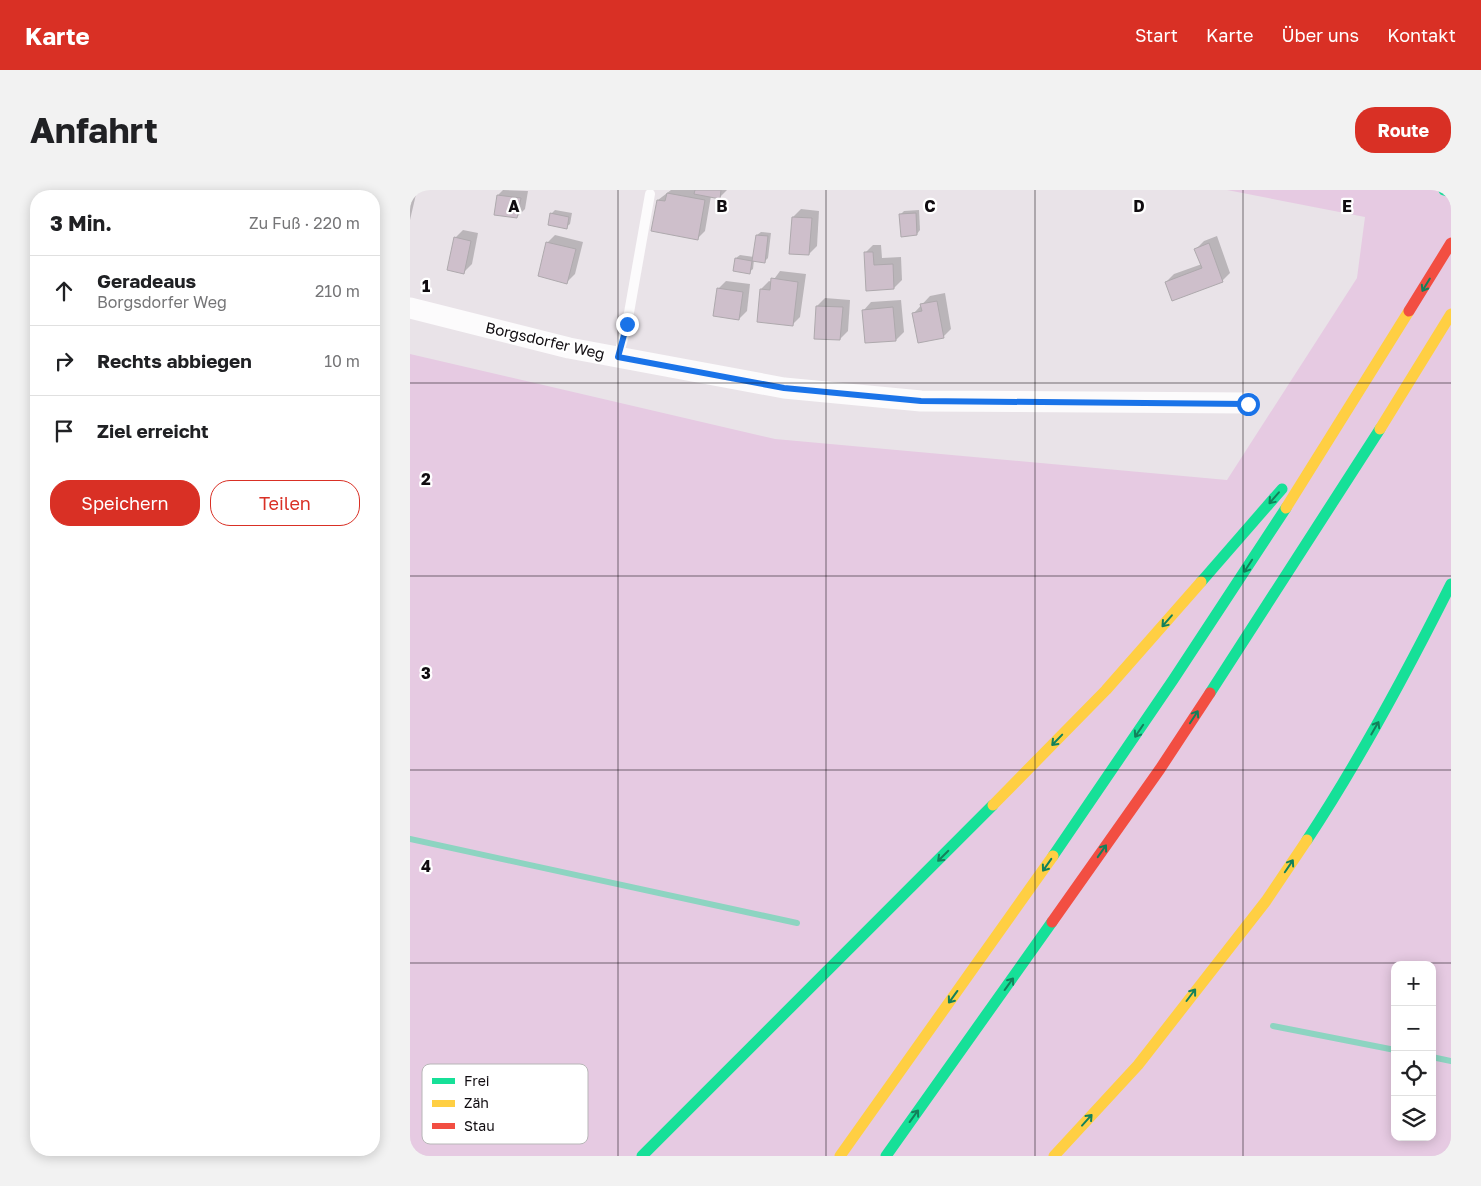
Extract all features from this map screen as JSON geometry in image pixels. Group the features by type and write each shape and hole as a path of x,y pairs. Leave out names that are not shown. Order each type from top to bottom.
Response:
{"main road":[{"path":"1444,190 1451,192"},
{"path":"840,1156 1021,903 1133,740 1233,590 1451,243"},
{"path":"886,1156 1160,768 1382,425 1451,314"},
{"path":"642,1156 1022,777 1099,696 1340,421"},
{"path":"1054,1156 1138,1064 1266,901 1336,796 1400,686 1451,584"}],"street":[{"name":"Borgsdorfer Weg","path":"410,308 569,348 784,388 921,401 1248,404"}],"lane":[{"path":"618,357 627,324 650,194"}],"shaded area":[{"path":"1227,190 1451,190 1451,1156 410,1156 410,354 775,439 1227,480 1357,278 1365,217"}],"building":[{"path":"695,190 721,190 720,199 694,194"},
{"path":"667,193 705,200 698,240 651,231 657,200 665,201"},
{"path":"497,195 521,198 517,218 494,215"},
{"path":"550,213 569,217 567,229 548,225"},
{"path":"916,213 917,235 901,237 899,214"},
{"path":"792,217 812,218 809,255 789,254"},
{"path":"756,235 768,236 765,263 752,261"},
{"path":"454,237 471,241 464,274 447,270"},
{"path":"546,242 576,249 567,284 538,276"},
{"path":"1209,243 1223,282 1172,301 1165,282 1202,268 1194,249"},
{"path":"864,252 873,252 874,265 893,264 894,289 866,291"},
{"path":"735,258 752,261 750,274 733,271"},
{"path":"771,278 798,282 793,326 757,322 760,289 770,290"},
{"path":"717,288 743,292 739,320 713,316"},
{"path":"937,301 944,338 918,343 912,313 922,311 920,304"},
{"path":"816,306 843,307 840,340 814,339"},
{"path":"893,307 896,341 865,343 862,310"}],"waterway":[{"path":"410,839 797,923"},
{"path":"1273,1026 1391,1049"},
{"path":"1436,1058 1451,1061"}],"traffic: fast":[{"path":"1444,190 1451,192"},
{"path":"1210,693 1380,429"},
{"path":"1201,582 1282,489"},
{"path":"1053,856 1173,680 1286,508"},
{"path":"1307,840 1383,714 1451,584"},
{"path":"642,1156 993,805"},
{"path":"886,1156 1052,922"}],"traffic: slow":[{"path":"1286,508 1409,311"},
{"path":"1380,429 1451,314"},
{"path":"993,805 1106,690 1201,582"},
{"path":"1054,1156 1138,1065 1266,901 1307,840"},
{"path":"840,1156 1053,856"}],"traffic: jam":[{"path":"1409,311 1451,243"},
{"path":"1052,922 1160,769 1210,693"}],"route":[{"path":"627,324 618,357 784,388 921,401 1248,404"}]}
